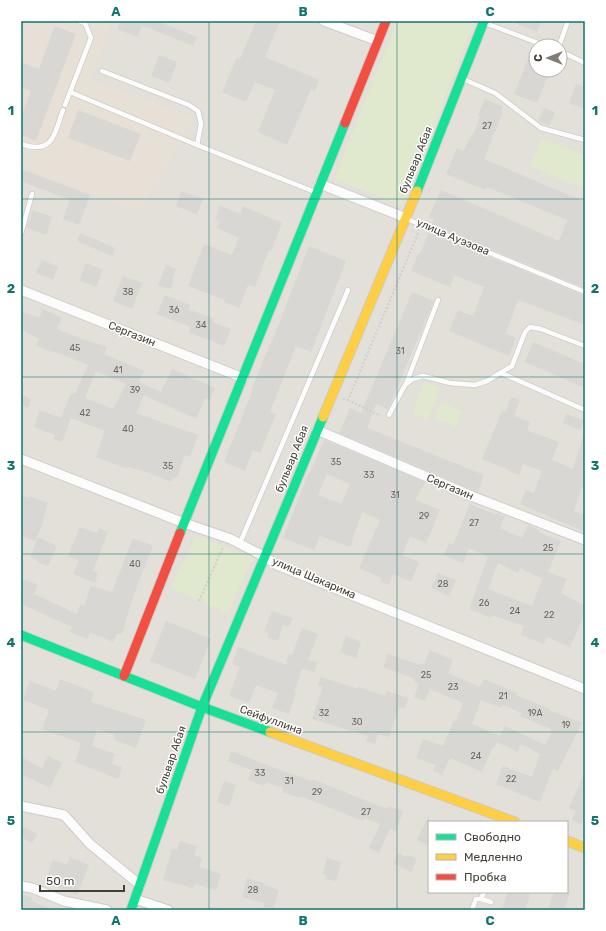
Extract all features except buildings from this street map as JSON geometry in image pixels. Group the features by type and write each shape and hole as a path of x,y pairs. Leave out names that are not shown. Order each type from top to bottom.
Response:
{"main road":[{"path":"124,676 386,21"},
{"name":"бульвар Абая","path":"131,910 202,707 406,218 484,22"},
{"name":"Сейфуллина","path":"21,635 202,707 510,821"},
{"path":"568,841 585,848"}],"street":[{"path":"324,21 378,41"},
{"name":"улица Ауэзова","path":"318,188 406,218"},
{"name":"Сергазин","path":"21,290 243,378"},
{"name":"Сергазин","path":"317,430 474,497 585,540"},
{"name":"улица Шакарима","path":"21,459 184,523 231,539 277,564 585,689"},
{"path":"21,806 64,815 90,844 140,885"},
{"path":"21,886 32,888 64,901 103,909"},
{"path":"135,899 168,910"}],"lane":[{"path":"21,144 32,148 43,147 51,140 91,38 85,23 79,21"},
{"path":"562,38 568,21"},
{"path":"484,22 528,39"},
{"path":"568,55 585,63"},
{"path":"102,71 189,105 198,111 201,124 197,145"},
{"path":"461,78 495,93 541,128 585,140"},
{"path":"70,92 197,145 318,188"},
{"path":"21,234 32,194"},
{"name":"улица Ауэзова","path":"406,218 585,292"},
{"path":"240,543 348,290"},
{"path":"389,415 405,385 438,300"},
{"path":"405,385 413,379 423,376 450,383 475,385 487,381 512,366 525,332 530,327 541,329 585,346"},
{"path":"501,373 585,410"},
{"path":"482,899 484,893"},
{"path":"472,910 476,899 491,902"}],"path":[{"path":"348,400 421,224"},
{"path":"341,398 387,419 389,415"},
{"path":"199,601 224,546 231,539"}],"shaded area":[{"path":"21,21 585,21 585,910 21,910"},
{"path":"21,21 101,21 111,26 91,80 196,118 139,212 21,168"}],"green space":[{"path":"397,21 475,21 402,206 334,179"},
{"path":"542,138 585,156 585,182 582,188 530,166"},
{"path":"424,382 440,388 428,420 412,413"},
{"path":"441,402 462,411 456,427 434,418"},
{"path":"196,535 253,558 228,614 171,588"}],"traffic: fast":[{"path":"417,191 484,21"},
{"path":"180,533 345,123"},
{"path":"131,910 202,707 323,417"},
{"path":"21,635 202,707 270,732"}],"traffic: slow":[{"path":"323,417 417,191"},
{"path":"270,732 512,821"},
{"path":"568,841 585,848"}],"traffic: jam":[{"path":"345,123 386,21"},
{"path":"124,676 180,533"}]}
